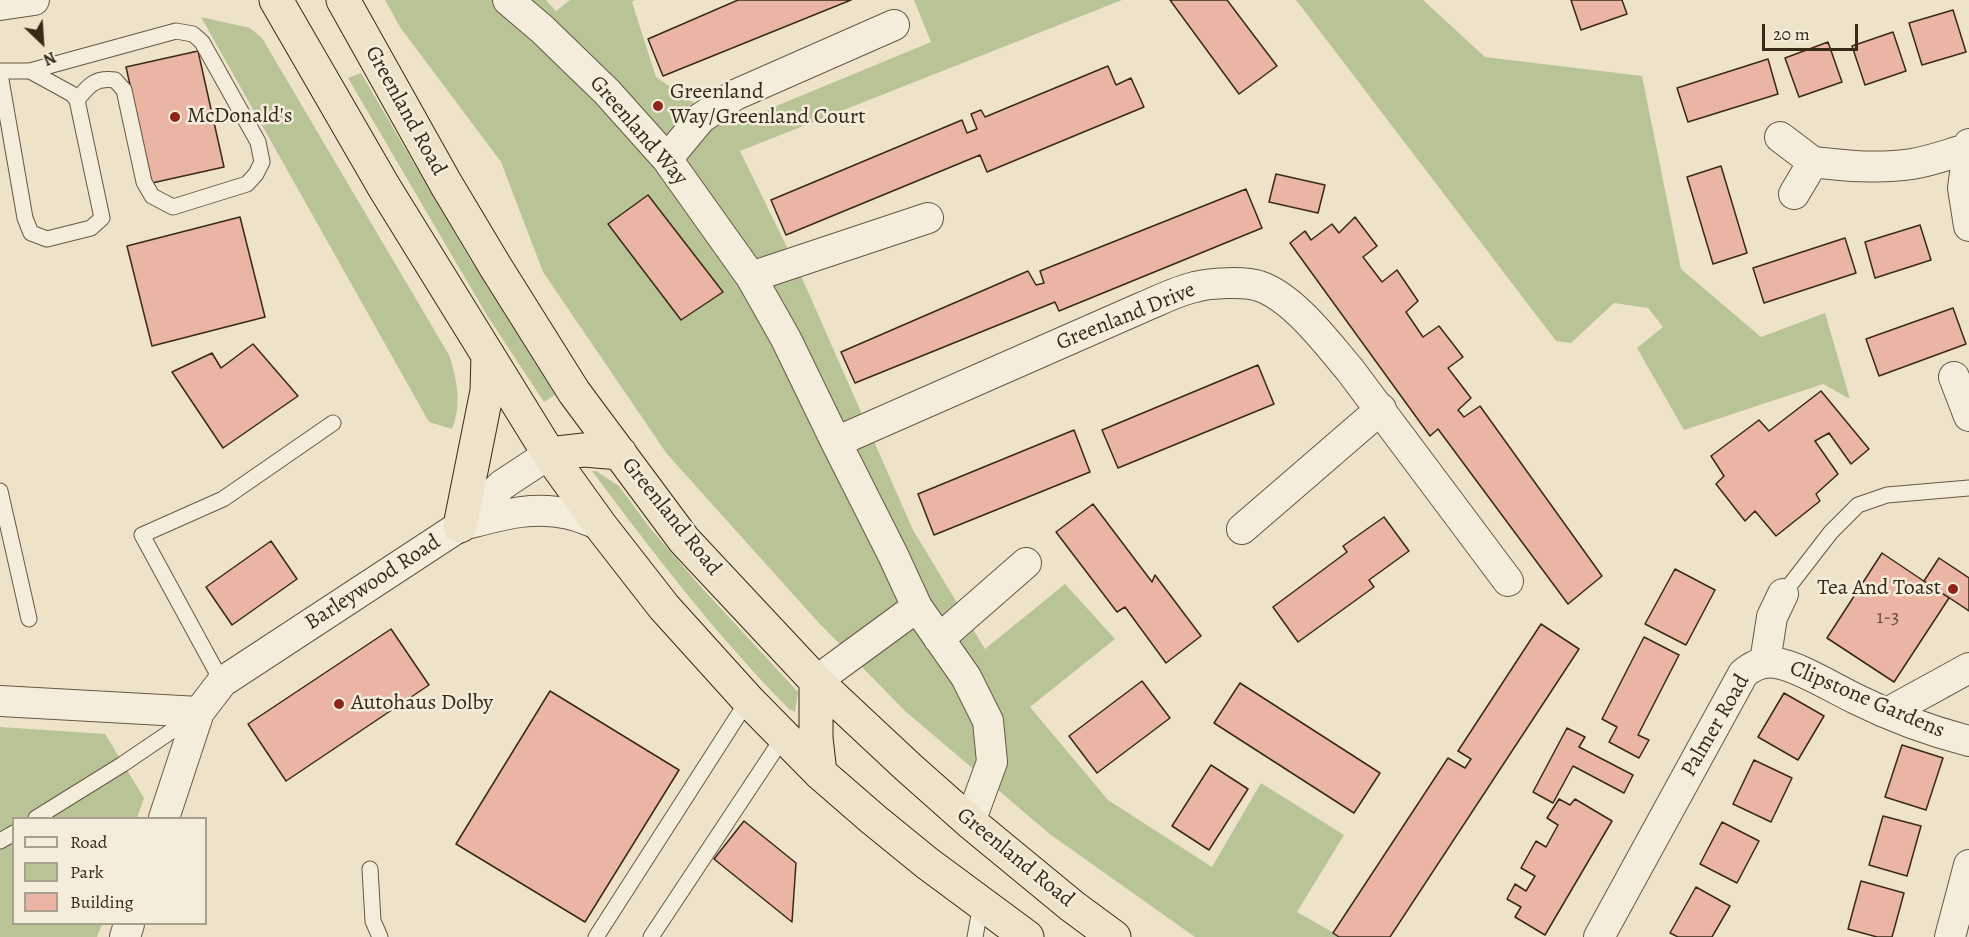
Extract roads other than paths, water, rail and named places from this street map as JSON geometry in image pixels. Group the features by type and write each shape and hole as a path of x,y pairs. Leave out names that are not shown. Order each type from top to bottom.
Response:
{"highway":[{"path":"276,0 384,187 549,454 663,607 748,700 820,772 882,827 1027,937"},
{"name":"Greenland Road","path":"343,0 446,184 574,392 684,540 816,681 908,767 970,822 1114,937"},
{"path":"460,526 487,391 488,355"},
{"path":"549,454 584,450 620,453"},
{"path":"816,681 816,738 820,772"}],"street":[{"path":"0,5 34,0"},
{"name":"Greenland Way","path":"508,0 608,92 667,159 751,277 786,339 917,607 966,677 988,721 992,762 970,822"},
{"path":"667,159 701,118 735,95 894,25"},
{"path":"1780,137 1813,162 1880,167 1914,164 1968,146 1963,188 1969,226"},
{"path":"1794,194 1813,162"},
{"path":"751,277 927,219"},
{"name":"Greenland Drive","path":"836,442 1195,286 1227,283 1259,286 1288,302 1324,339 1381,410 1508,581"},
{"path":"1954,377 1969,416"},
{"path":"1242,529 1381,410"},
{"name":"Barleywood Road","path":"165,817 199,712 222,682 460,526 502,485 549,454"},
{"path":"460,526 509,513 540,510 570,514 600,525"},
{"path":"939,639 1026,563"},
{"name":"Palmer Road","path":"1599,937 1743,674 1752,666 1765,662 1772,617 1783,594"},
{"path":"816,681 917,607"},
{"name":"Clipstone Gardens","path":"1765,662 1786,665 1887,713 1934,732 1969,741"},
{"path":"1887,713 1969,668"},
{"path":"0,701 199,712"},
{"path":"1950,937 1969,865"}],"lane":[{"path":"30,71 72,94 78,107 102,218 91,228 47,239 31,233 25,218 0,72 30,71 176,32 193,34 202,42 258,142 262,162 256,174 247,184 173,207 152,196 144,182 124,90 115,80 106,78 92,82 78,107"},
{"path":"222,682 142,535 223,499 333,423"},
{"name":"Palmer Road","path":"1783,594 1831,532 1858,505 1887,495 1969,488"},
{"path":"0,491 29,619"},
{"path":"596,937 748,700"},
{"path":"39,817 199,712"},
{"path":"651,937 784,736"},
{"path":"370,868 373,921 380,937"},
{"path":"975,937 981,904"}],"place":[{"name":"Greenland Way/Greenland Court","path":"658,106"},
{"name":"McDonald's","path":"175,117"},
{"name":"Tea And Toast","path":"1953,589"},
{"name":"Autohaus Dolby","path":"339,704"}]}
